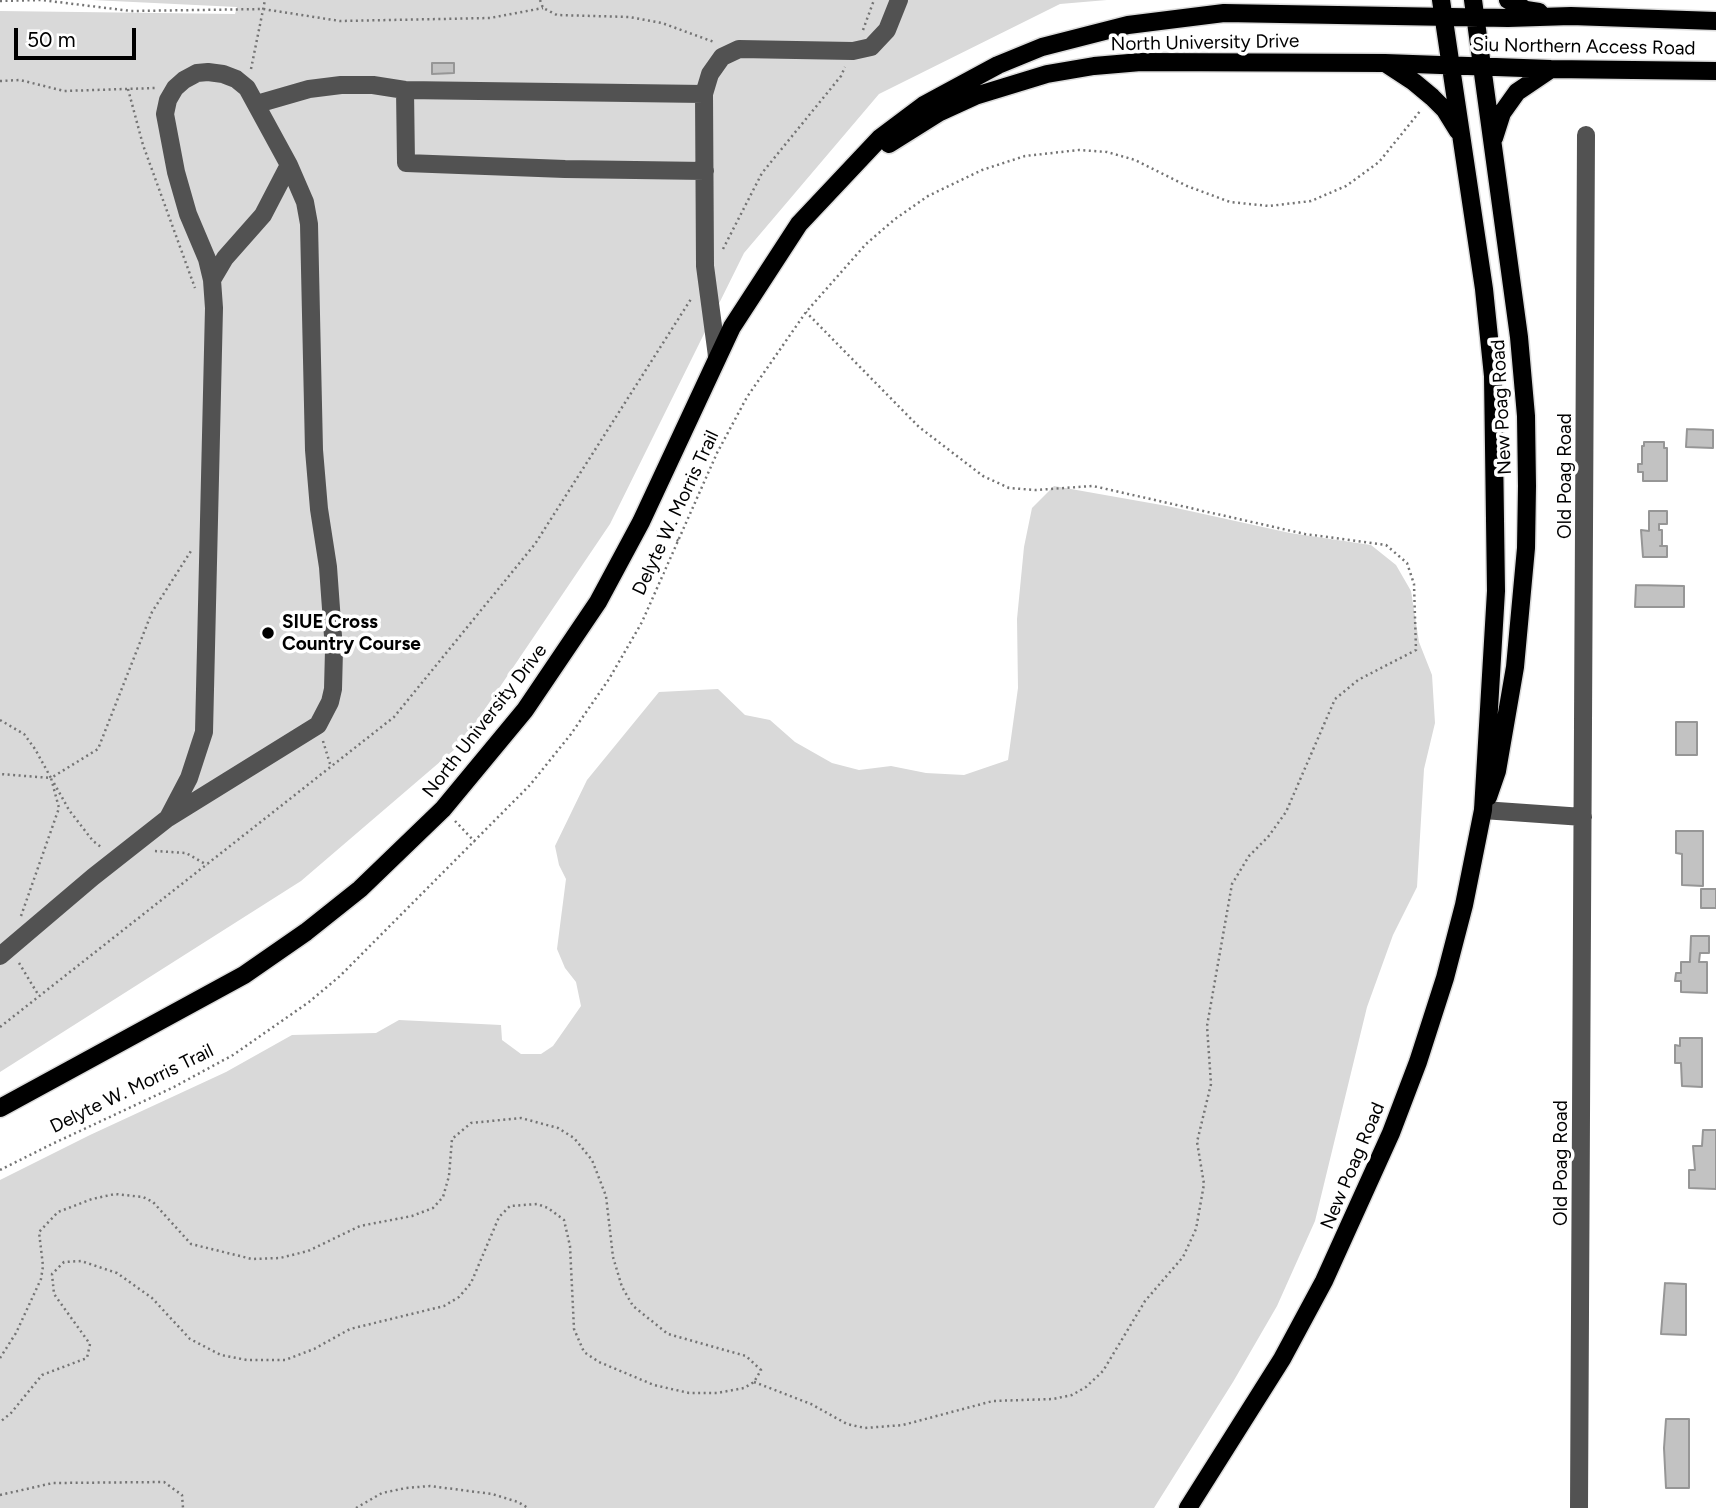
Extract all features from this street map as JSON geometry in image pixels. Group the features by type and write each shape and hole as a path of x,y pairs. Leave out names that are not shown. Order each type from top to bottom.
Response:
{"main road":[{"path":"1379,15 1405,0"},
{"path":"1508,0 1526,10 1571,16"},
{"name":"North University Drive","path":"0,1108 244,975 306,932 360,889 443,809 525,710 560,662 598,602 641,522 732,327 799,224 880,138 924,105 998,65 1065,40 1128,25 1224,13 1379,15 1442,8"},
{"name":"Siu Northern Access Road","path":"1442,8 1716,21"},
{"name":"New Poag Road","path":"1188,1508 1236,1435 1294,1337 1324,1281 1387,1145 1445,978 1464,905 1483,810 1496,591 1493,376 1484,289 1442,8"},
{"name":"New Poag Road","path":"1474,9 1519,337 1526,416 1527,486 1526,548 1513,678 1497,771 1483,810"},
{"name":"North University Drive","path":"856,164 940,112 975,96 1047,74 1141,62 1451,65"},
{"path":"1385,63 1432,97 1450,117 1462,139"},
{"name":"Siu Northern Access Road","path":"1451,65 1716,71"},
{"path":"1492,141 1502,113 1517,92 1551,69"}],"street":[{"path":"718,356 706,275 704,94 710,74 722,57 739,49 853,51 871,47 887,30 899,0"},
{"path":"5,952 168,818 317,724 330,702 333,689 334,650 328,567 318,509 314,450 309,224 305,202 289,165 247,88 229,76 208,72 197,73 175,88 168,100 165,114 176,172 188,214 207,259 214,308 204,732 189,778 168,818"},
{"path":"257,104 309,89 341,85 373,85 405,90 704,94"},
{"path":"405,90 406,163 705,171"},
{"name":"Old Poag Road","path":"1579,1508 1587,135"},
{"path":"212,280 225,258 263,215 289,165"},
{"path":"1483,810 1583,817"}],"path":[{"path":"0,1 41,0 131,11 263,9 340,21 491,18 542,8 557,15 628,17 662,23 739,49"},
{"path":"247,88 265,0"},
{"path":"540,0 542,8"},
{"path":"706,275 727,243 762,173 841,76 874,0"},
{"path":"0,81 20,80 64,91 175,88"},
{"path":"128,89 143,145 196,290"},
{"name":"Delyte W. Morris Trail","path":"0,1170 174,1087 233,1055 309,1002 340,976 530,785 571,734 642,622 680,542 717,453 747,397 806,312 866,244 895,219 953,182 1001,163 1049,152 1079,150 1107,152 1135,160 1187,186 1230,202 1249,205 1292,204 1328,195 1365,174 1379,162 1432,97"},
{"path":"0,1027 394,717 535,544 691,299"},
{"path":"754,1382 811,1404 847,1424 865,1428 903,1425 993,1401 1053,1399 1072,1395 1086,1387 1103,1371 1145,1301 1183,1257 1196,1229 1204,1184 1197,1142 1211,1084 1206,1026 1232,884 1250,856 1286,812 1335,699 1358,680 1416,650 1414,584 1407,564 1386,545 1305,534 1093,486 1035,490 1009,488 983,475 919,427 806,312"},
{"path":"641,522 680,542"},
{"path":"0,774 51,778 98,748 152,612 194,547"},
{"path":"0,720 24,734 35,749 51,778 59,808 5,952 39,996"},
{"path":"317,724 331,767"},
{"path":"443,809 475,842"},
{"path":"0,1358 16,1333 41,1279 43,1266 39,1233 58,1212 114,1194 143,1197 153,1202 191,1244 252,1258 280,1258 307,1251 360,1226 412,1216 433,1208 443,1197 449,1177 452,1139 471,1123 521,1118 558,1128 574,1138 592,1160 606,1196 613,1257 622,1287 633,1306 668,1334 746,1356 761,1370 754,1382 744,1388 717,1393 689,1393 654,1385 599,1362 584,1352 574,1329 570,1246 564,1220 548,1208 537,1204 510,1206 499,1217 471,1283 443,1306 350,1329 314,1349 285,1360 247,1360 222,1355 190,1339 152,1298 117,1273 81,1261 64,1262 52,1274 54,1294 90,1344 87,1358 42,1375 11,1413 0,1422"},
{"path":"0,1495 53,1483 164,1482 182,1494 183,1508"},
{"path":"356,1508 382,1493 430,1486 492,1494 528,1508"}],"shaded area":[{"name":"SIUE Cross Country Course","path":"92,0 1107,0 1060,4 879,94 744,253 610,524 462,743 301,881 0,1072 0,11 235,14 237,7"},
{"path":"1054,486 1167,506 1290,533 1371,545 1396,565 1411,591 1419,642 1432,675 1435,723 1424,769 1417,887 1393,935 1367,1007 1315,1221 1277,1306 1154,1508 0,1508 0,1180 226,1072 292,1035 376,1033 399,1020 501,1025 502,1040 521,1054 541,1054 553,1046 581,1006 576,982 565,968 557,949 566,879 559,865 555,846 587,780 659,692 718,689 745,715 770,720 795,742 832,763 859,770 891,766 926,773 964,775 1008,760 1018,688 1017,619 1024,547 1032,508"}],"building":[{"path":"432,63 454,63 454,73 432,74"},
{"path":"1687,429 1713,430 1713,448 1686,447"},
{"path":"1644,442 1664,442 1664,448 1667,448 1667,481 1643,481 1643,472 1638,472 1638,464 1642,464"},
{"path":"1649,511 1667,511 1667,524 1659,524 1659,530 1662,530 1662,546 1667,546 1667,557 1643,557 1641,530 1649,531"},
{"path":"1636,585 1684,586 1684,607 1635,607"},
{"path":"1676,722 1697,722 1697,755 1676,755"},
{"path":"1676,831 1703,831 1703,886 1682,885 1682,854 1676,853"},
{"path":"1701,889 1716,889 1716,908 1701,908"},
{"path":"1691,936 1709,936 1709,953 1700,953 1699,962 1707,962 1707,993 1681,992 1681,981 1675,981 1676,973 1681,973 1681,962 1690,962"},
{"path":"1680,1038 1702,1038 1702,1087 1682,1086 1681,1063 1675,1063 1675,1045 1680,1046"},
{"path":"1703,1130 1716,1130 1716,1189 1689,1188 1689,1170 1695,1170 1693,1146 1702,1146"},
{"path":"1665,1283 1686,1284 1686,1335 1661,1334"},
{"path":"1666,1419 1689,1419 1689,1488 1666,1488"}],"place":[{"name":"SIUE Cross Country Course","path":"268,633"}]}
